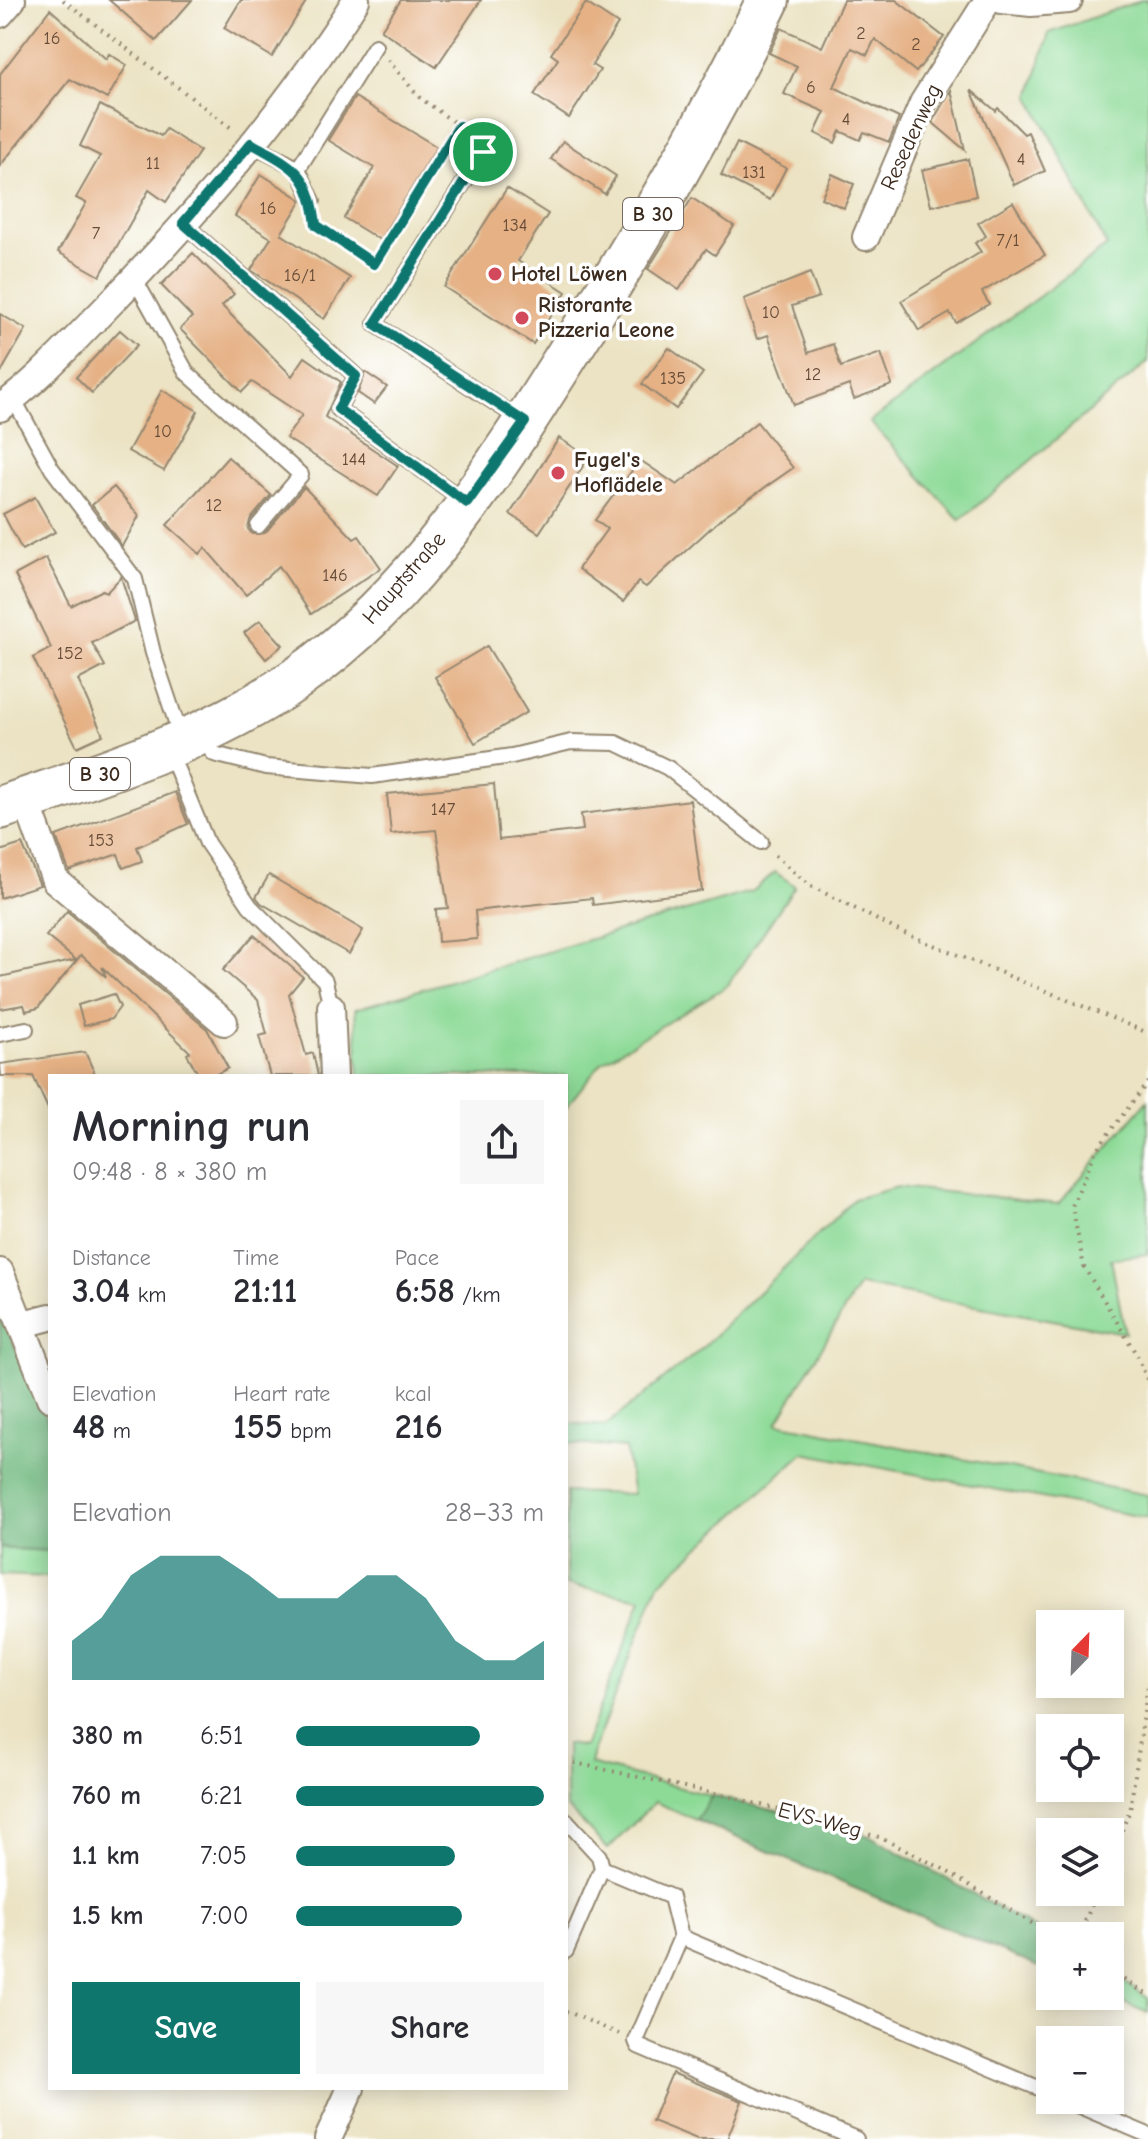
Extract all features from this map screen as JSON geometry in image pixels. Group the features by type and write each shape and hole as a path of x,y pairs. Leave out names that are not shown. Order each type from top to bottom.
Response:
{"main road":[{"name":"Hauptstraße","path":"13,804 182,740 272,695 340,646 396,592 467,503 525,422 625,263 723,94 768,0"}],"street":[{"path":"0,14 12,0"},
{"path":"7,403 134,278 183,223 251,143 356,0"},
{"name":"Resedenweg","path":"866,237 923,103 988,0"},
{"path":"1002,0 1031,3 1069,0"},
{"name":"Hauptstraße","path":"13,804 55,880 224,1022"},
{"path":"331,1007 334,1074"},
{"path":"0,1272 48,1393"},
{"path":"23,1324 48,1318"},
{"path":"328,2139 350,2090"}],"lane":[{"path":"298,169 375,46"},
{"path":"251,143 298,169 313,201"},
{"path":"483,152 375,324 525,422"},
{"path":"183,223 356,376 338,409 467,503"},
{"path":"134,278 187,373 301,475 258,526"},
{"path":"7,403 52,469 135,579 153,653 182,740 207,843 250,906 325,981 331,1007"},
{"path":"182,740 214,754 266,767 372,776 512,756 571,742 616,743 668,768 761,842"},
{"path":"0,1034 26,1029"},
{"path":"568,1822 599,1856 602,1868 568,1946"},
{"path":"602,1868 671,1897 681,1937 636,2041 638,2046 856,2139"},
{"path":"681,1937 1036,2087"},
{"path":"1098,2114 1148,2135"}],"path":[{"path":"63,0 251,143"},
{"path":"375,46 419,97 459,126 483,152"},
{"path":"313,201 316,225 374,264 459,126"},
{"path":"761,842 809,885 897,930 1148,1033"},
{"path":"1148,1082 1096,1150 1072,1206 1084,1267 1138,1357 1148,1382"},
{"path":"1124,1825 1130,1810 1148,1685"},
{"name":"EVS-Weg","path":"568,1761 739,1799 879,1837 943,1869 1036,1926"},
{"path":"1124,1980 1148,1995"},
{"path":"568,2012 636,2041"}],"green space":[{"path":"1148,0 1148,362 960,520 870,422 1107,246 1030,97 1049,33"},
{"path":"775,872 795,886 727,986 602,1062 568,1104 568,1074 359,1074 355,1009 753,891"},
{"path":"1148,1100 1148,1254 1111,1259 1125,1333 859,1285 777,1423 1148,1495 1148,1518 803,1453 659,1584 590,1764 712,1796 696,1820 655,1802 608,1849 568,1809 568,1744 584,1747 642,1599 568,1585 568,1492 633,1494 625,1448 568,1443 568,1423 605,1426 699,1351 854,1199 897,1187 1058,1204"},
{"path":"0,1312 48,1422 48,1551 0,1548"},
{"path":"0,1548 48,1551 48,1577 0,1575"},
{"path":"712,1796 830,1823 872,1837 1036,1929 1036,1966 696,1820"},
{"path":"1124,1982 1148,1998 1148,2013 1124,2003"}],"building":[{"path":"109,0 192,0 156,41"},
{"path":"241,0 307,0 272,57 224,28"},
{"path":"401,0 481,0 436,67 381,30"},
{"path":"843,0 896,0 944,37 916,72 875,39 867,55 852,48 834,87 899,118 889,142 864,132 860,140 840,131 835,143 815,133 825,112 784,94 797,66 769,53 781,28 822,47"},
{"path":"586,3 618,24 592,65 600,70 569,118 534,95 558,59 551,54"},
{"path":"50,9 106,59 109,54 127,65 107,99 70,79 0,166 0,74"},
{"path":"951,90 965,150 932,122"},
{"path":"971,90 996,111 998,108 1024,134 1028,132 1045,171 1014,185"},
{"path":"355,97 437,147 380,240 344,218 374,168 328,140"},
{"path":"100,105 161,136 166,129 200,151 166,202 149,190 100,276 58,252 86,203 76,198 100,156 80,146"},
{"path":"563,141 616,176 605,194 551,159"},
{"path":"737,143 786,168 770,200 721,175"},
{"path":"968,159 976,196 931,206 922,170"},
{"path":"261,174 302,200 281,234 350,278 324,319 251,270 271,238 235,216"},
{"path":"832,174 854,184 844,208 821,198"},
{"name":"Hotel Löwen","path":"507,188 548,214 518,261 566,292 533,344 444,287"},
{"path":"692,198 734,226 715,255 706,249 679,290 648,269"},
{"path":"1013,202 1045,255 982,292 989,304 956,323 950,313 919,331 901,301 981,252 975,243 986,236 978,223"},
{"path":"193,253 234,294 222,306 292,376 305,357 341,382 325,417 398,466 378,496 286,438 302,415 252,382 242,392 180,329 192,317 161,285"},
{"path":"810,273 819,297 792,306 808,353 833,344 841,367 881,353 892,385 854,399 849,385 794,405 768,335 757,339 744,299"},
{"path":"0,314 26,329 0,374"},
{"path":"120,330 137,345 92,393 76,377"},
{"path":"669,348 703,373 676,409 642,384"},
{"path":"365,372 387,387 374,404 358,393"},
{"path":"162,390 198,411 164,471 128,451"},
{"path":"757,422 793,468 724,516 646,587 638,582 623,602 578,569 607,529 595,520 640,460 677,485"},
{"path":"559,438 589,457 539,533 510,514"},
{"path":"228,457 271,495 250,520 248,529 252,534 265,533 304,487 354,539 359,536 381,568 311,614 279,566 246,595 205,548 200,554 167,525"},
{"path":"114,487 139,516 122,546 92,505"},
{"path":"35,497 55,532 22,550 3,514"},
{"path":"46,558 71,606 102,590 106,593 121,577 135,621 92,643 105,666 78,680 103,735 77,747 33,658 51,648 15,575"},
{"path":"260,620 283,645 266,659 244,633"},
{"path":"487,646 527,712 475,743 435,677"},
{"path":"494,784 499,840 583,830 581,814 690,800 702,891 593,905 592,898 475,911 477,939 438,942 436,909 448,908 436,830 391,834 387,794"},
{"path":"175,792 188,824 137,847 142,861 123,868 118,854 69,871 56,836"},
{"path":"22,844 40,885 0,898 0,851"},
{"path":"269,875 363,930 349,954 261,903 256,897"},
{"path":"67,911 207,1029 228,1068 217,1074 198,1074 187,1054 190,1052 102,967 106,977 81,955 38,1008 26,1011 24,1005 0,1009 0,977 76,960 46,936"},
{"path":"254,935 303,977 289,994 306,1055 313,1053 318,1074 269,1074 259,1036 267,1034 258,1000 223,970"},
{"path":"114,994 120,1007 111,1019 84,1026 78,1005"},
{"path":"85,1052 95,1074 48,1074 48,1109 33,1076 1,1076 0,1064"},
{"path":"672,2073 742,2101 727,2139 697,2139 652,2121"}],"place":[{"name":"Hotel Löwen","path":"495,274"},
{"name":"Ristorante Pizzeria Leone","path":"522,318"},
{"name":"Fugel's Hoflädele","path":"558,473"}],"route":[{"path":"459,126 483,152 375,324 525,422 467,503 338,409 356,376 183,223 251,143 298,169 313,201 316,225 374,264 459,126"}]}
